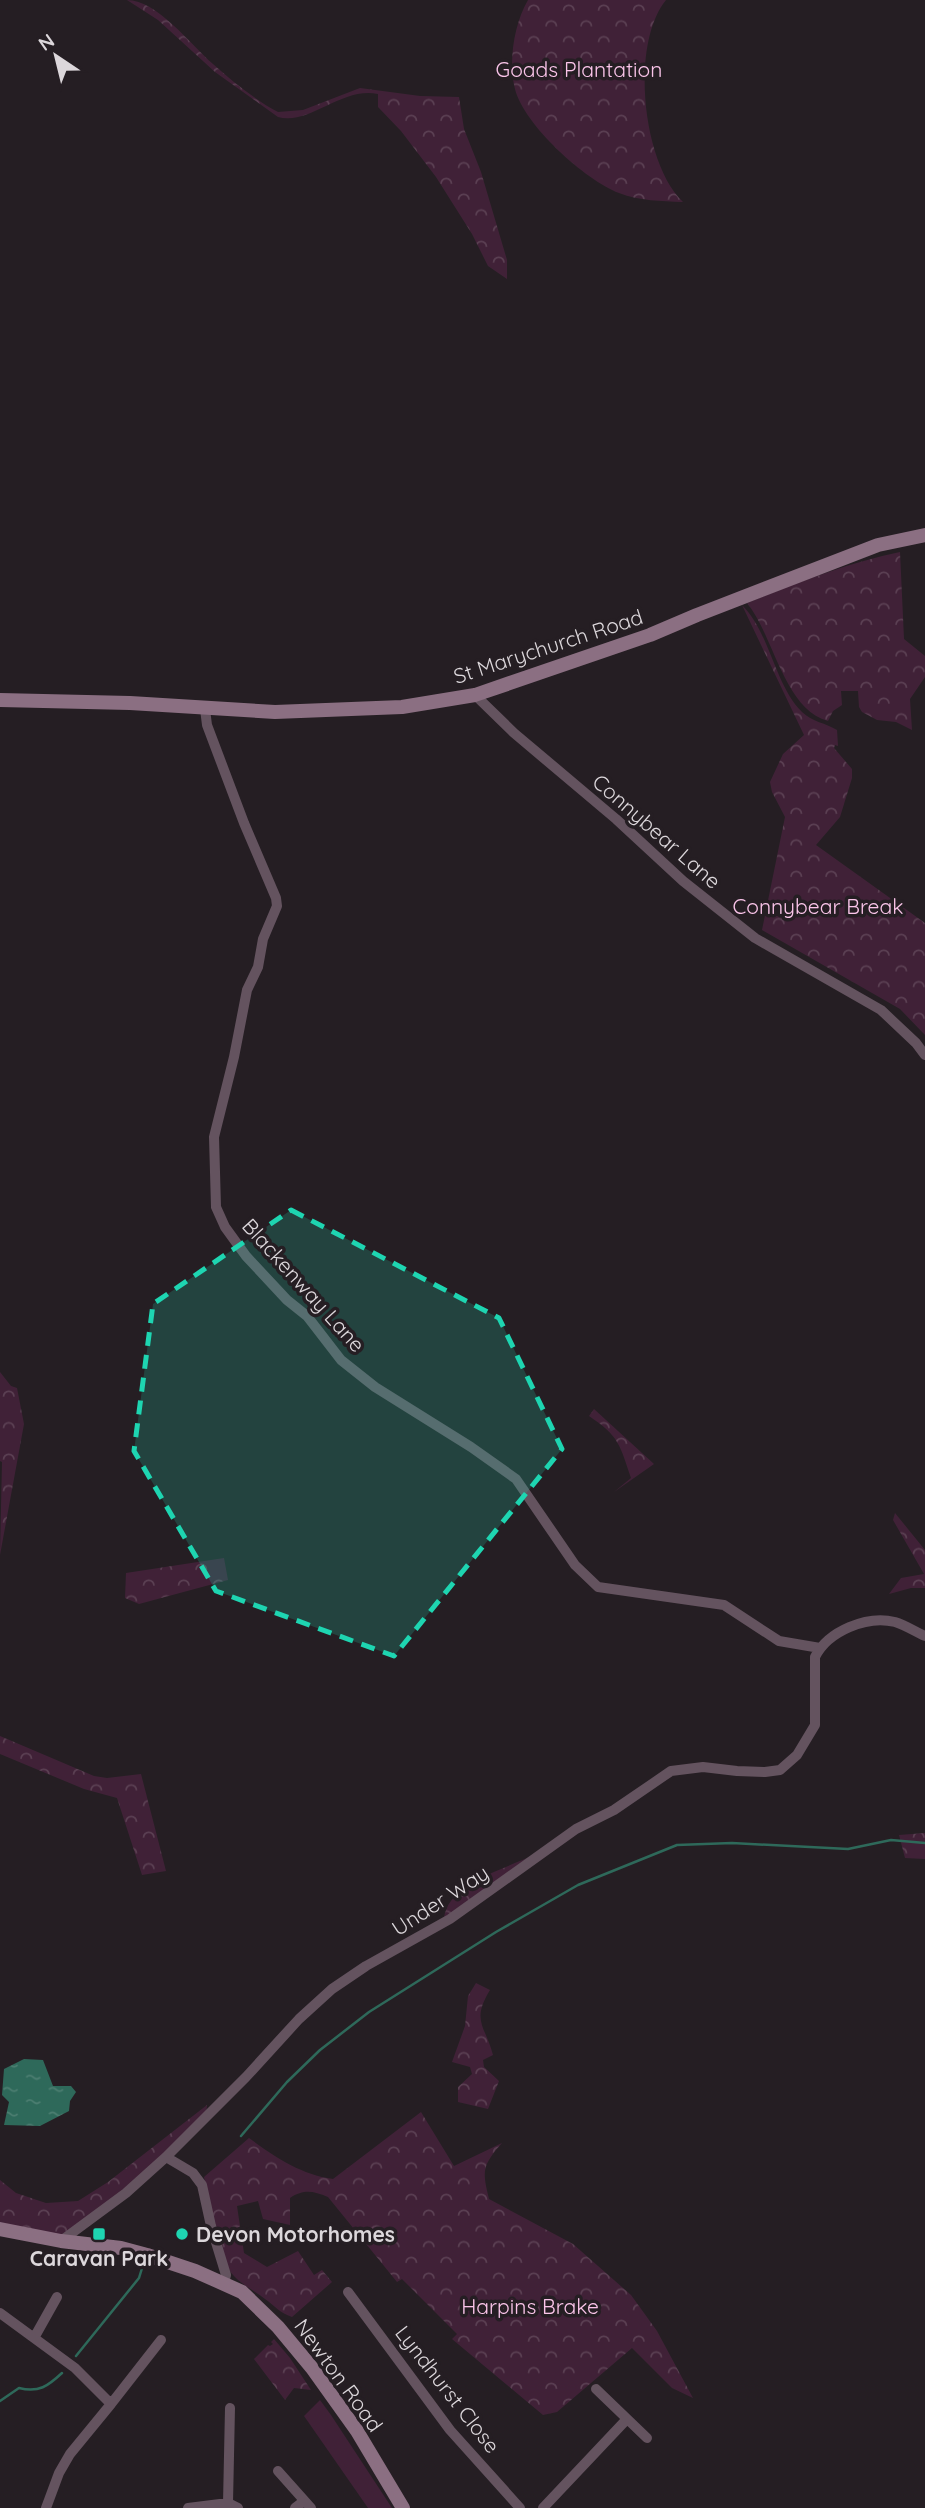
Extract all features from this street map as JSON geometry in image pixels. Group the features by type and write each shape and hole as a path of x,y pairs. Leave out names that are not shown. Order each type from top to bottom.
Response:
{"street":[{"name":"St Marychurch Road","path":"0,700 130,703 275,712 402,707 475,695 650,635 878,545 925,535"},
{"name":"Connybear Lane","path":"475,695 514,733 683,881 755,938 881,1010 925,1055"},
{"name":"Blackenway Lane","path":"205,709 207,725 276,898 276,906 263,939 258,967 247,990 234,1058 214,1137 216,1206 246,1256 287,1300 307,1316 341,1360 375,1387 471,1447 516,1479 575,1564 598,1587 724,1605 779,1640 820,1648"},
{"path":"820,1648 835,1635 860,1623 895,1622 925,1636"},
{"name":"Under Way","path":"61,2241 126,2193 166,2157 299,2019 332,1989 366,1966 450,1919 576,1829 614,1810 671,1771 703,1766 737,1771 780,1770 797,1755 815,1725 816,1657 820,1648"},
{"path":"166,2157 193,2173 202,2185 226,2275 224,2283"},
{"name":"Newton Road","path":"0,2229 61,2241 121,2248 169,2261 224,2283 253,2302 291,2341 357,2431 403,2508"},
{"name":"Lyndhurst Close","path":"348,2292 450,2430 520,2508"},
{"path":"34,2338 57,2297"},
{"path":"0,2313 75,2368 111,2404"},
{"path":"46,2508 59,2473 70,2454 161,2340"},
{"path":"596,2389 647,2438"},
{"path":"188,2508 233,2505 230,2479 230,2408"},
{"path":"543,2508 627,2419"},
{"path":"278,2471 307,2504 295,2508"}],"highlighted area":[{"path":"291,1210 499,1318 562,1449 394,1656 216,1591 134,1451 153,1304"}],"green space":[{"path":"127,0 150,7 162,15 228,77 278,112 303,110 360,88 420,96 459,97 464,129 481,172 507,260 507,279 488,266 472,234 436,177 401,131 378,107 378,94 352,95 302,116 278,117 215,72 158,20"},
{"name":"Goads Plantation","path":"528,0 666,0 655,20 648,45 646,103 650,133 658,160 669,184 683,202 635,198 605,186 558,150 530,119 515,89 512,67 516,32"},
{"path":"900,552 904,639 925,656 925,677 910,699 912,730 896,722 877,720 862,712 858,691 841,691 842,705 833,711 828,721 813,714 790,687 747,603 841,568"},
{"name":"Connybear Break","path":"742,605 759,630 793,701 806,715 837,730 838,746 835,745 834,748 852,769 852,778 840,817 816,845 925,923 925,1035 900,1009 762,930 785,817 772,792 770,782 783,754 804,735"},
{"path":"0,1372 11,1386 17,1388 24,1424 0,1555 2,1462"},
{"path":"594,1409 654,1464 614,1492 631,1478 613,1436 589,1416"},
{"path":"895,1513 925,1550 925,1588 911,1588 889,1594 901,1578 924,1574 893,1520"},
{"path":"224,1558 228,1580 139,1604 125,1598 126,1573"},
{"path":"0,1736 94,1776 107,1778 141,1774 166,1871 142,1875 117,1798 84,1789 0,1754"},
{"path":"925,1833 925,1859 905,1858 899,1835"},
{"path":"529,1857 444,1918 455,1896 466,1887"},
{"path":"476,1983 490,1990 480,2016 493,2055 483,2060 484,2067 499,2081 488,2109 458,2102 458,2087 472,2074 470,2067 452,2062 465,2026 468,1996"},
{"path":"207,2105 206,2117 178,2144 61,2241 0,2229 0,2180 16,2193 46,2203 78,2201 108,2182"},
{"name":"Harpins Brake","path":"421,2112 454,2166 502,2143 485,2169 489,2199 573,2244 631,2295 657,2331 693,2398 672,2388 632,2348 557,2412 543,2415 452,2339 457,2334 402,2279 397,2282 328,2197 318,2193 304,2192 290,2198 290,2225 263,2219 258,2201 237,2206 244,2253 267,2267 298,2251 314,2275 322,2270 332,2282 292,2317 234,2276 218,2244 204,2177 249,2138 299,2169 333,2179"},
{"path":"274,2339 311,2390 294,2388 285,2400 254,2359 268,2345 273,2344 271,2342"},
{"path":"320,2400 392,2508 368,2508 304,2416"}],"water":[{"path":"24,2059 43,2060 53,2086 71,2086 76,2092 70,2101 69,2111 40,2126 4,2125 9,2102 2,2095 4,2069"}],"waterway":[{"path":"241,2136 287,2082 320,2050 369,2012 496,1932 578,1885 677,1845 732,1843 848,1849 891,1840 925,1843"},
{"path":"76,2356 139,2278 143,2265"},
{"path":"0,2401 19,2388 32,2390 43,2387 62,2373"}],"place":[{"name":"Caravan Park","path":"99,2234"},
{"name":"Devon Motorhomes","path":"182,2234"}]}
